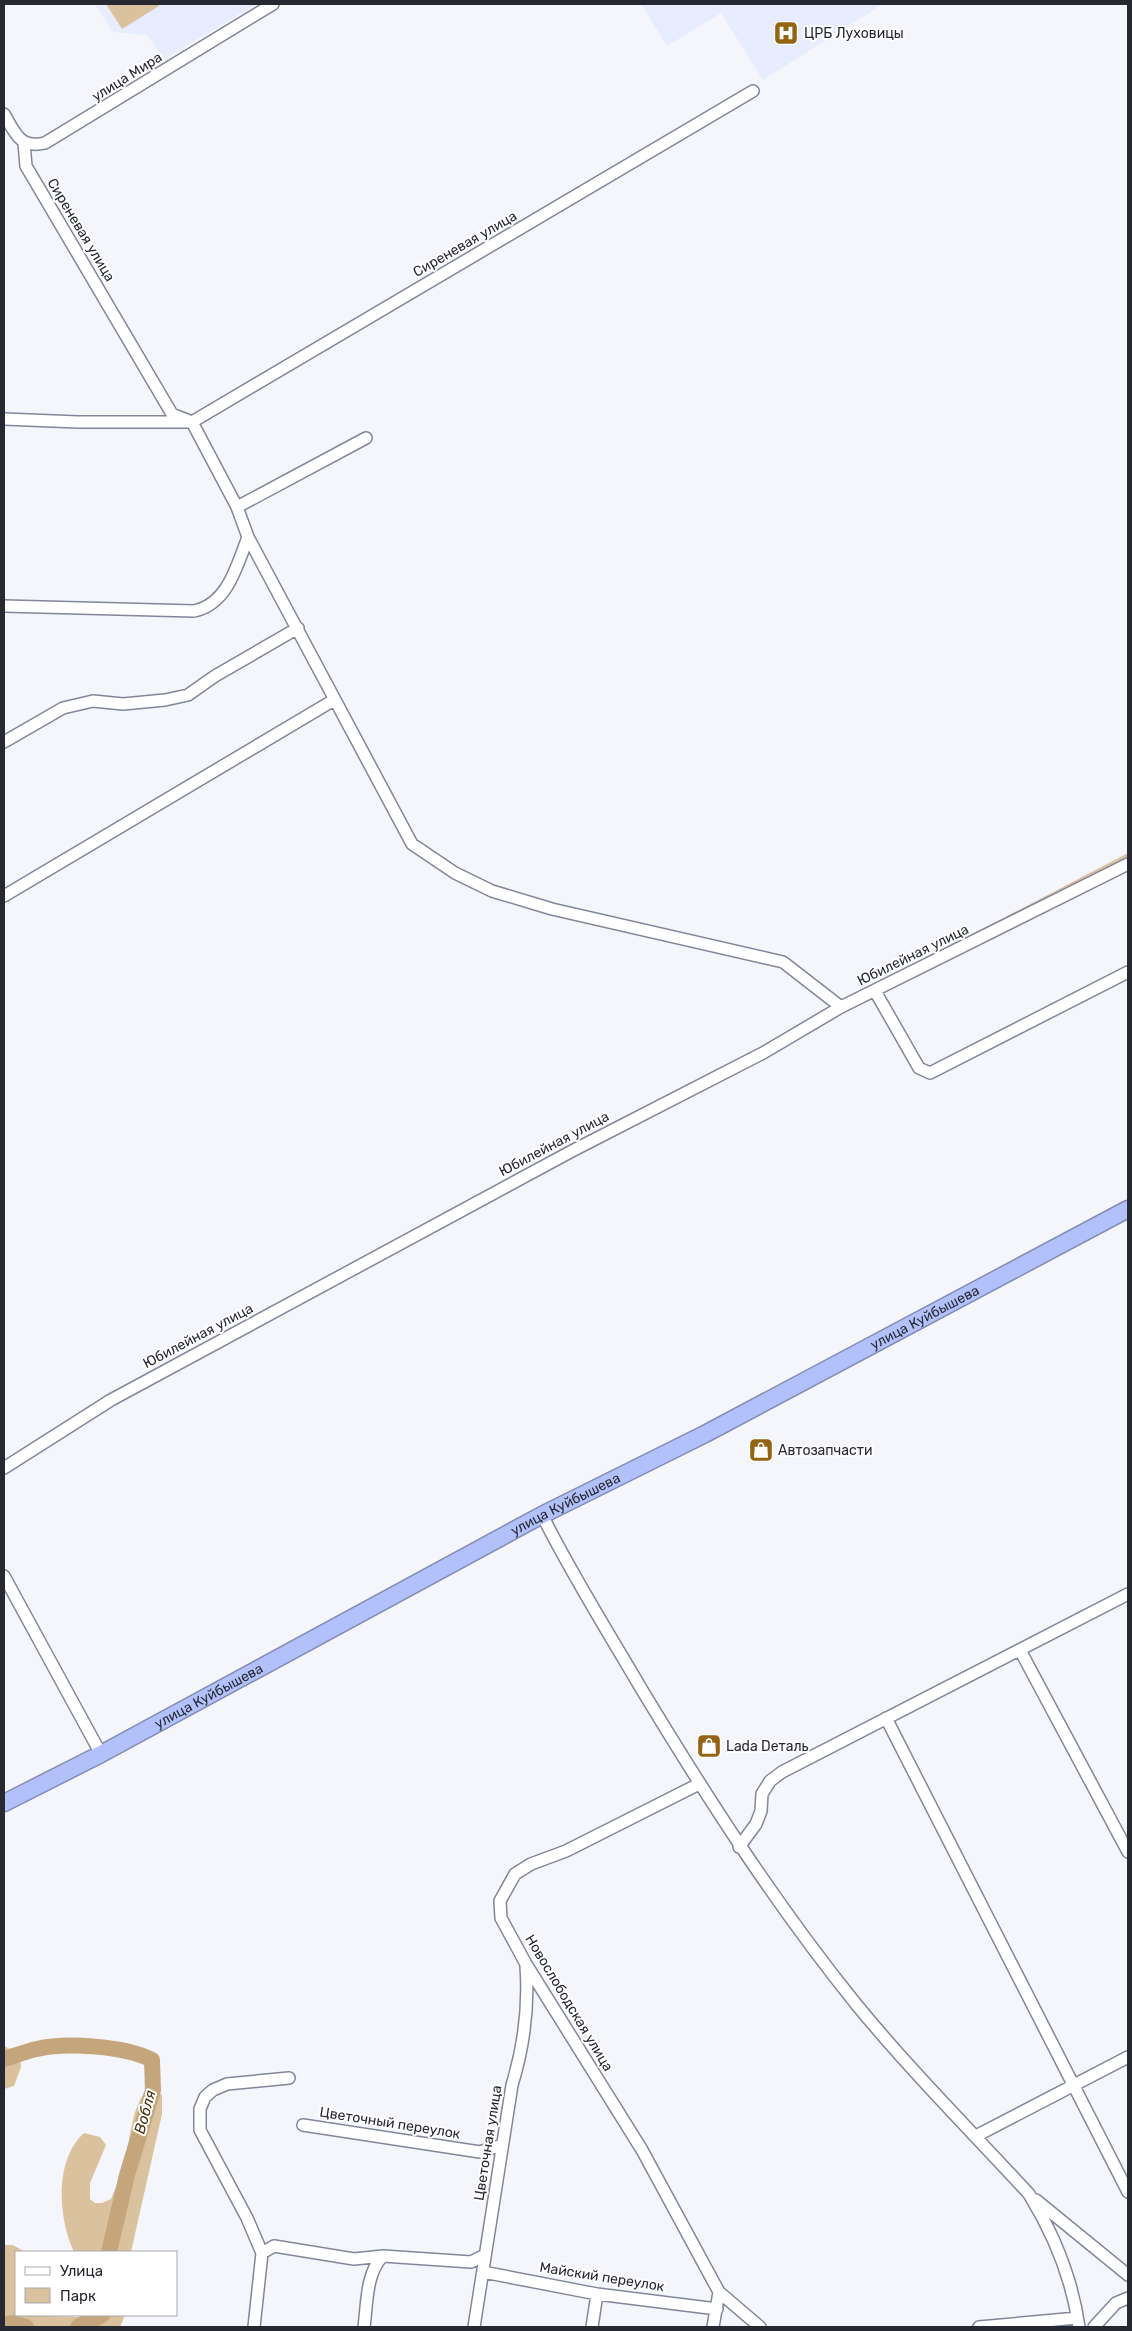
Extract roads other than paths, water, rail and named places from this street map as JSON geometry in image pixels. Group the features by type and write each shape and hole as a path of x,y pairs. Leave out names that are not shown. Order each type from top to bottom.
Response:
{"highway":[{"name":"улица Куйбышева","path":"4,1803 101,1754 542,1515 705,1434 1128,1209"}],"street":[{"name":"улица Мира","path":"24,143 32,146 45,144 273,4"},
{"name":"Сиреневая улица","path":"24,143 26,166 172,414 192,422 753,91"},
{"path":"4,114 24,143"},
{"path":"4,419 78,422 192,422 237,507 248,537 412,844 455,873 492,891 552,910 783,962 841,1007"},
{"path":"237,507 366,438"},
{"path":"4,606 194,611 206,608 215,601 228,584 248,537"},
{"path":"4,742 62,708 93,701 123,704 165,700 188,695 215,676 298,628"},
{"path":"4,896 334,700"},
{"name":"Юбилейная улица","path":"4,1468 111,1400 572,1151 763,1053 841,1007 1128,864"},
{"path":"875,991 919,1068 930,1073 1128,972"},
{"path":"542,1515 565,1562 699,1784 739,1847 791,1922 857,2005 1029,2194 1128,2274"},
{"path":"4,1576 101,1754"},
{"path":"739,1847 756,1824 761,1811 762,1794 770,1781 782,1772 1128,1594"},
{"path":"1020,1650 1128,1852"},
{"path":"886,1718 1128,2192"},
{"name":"Новослободская улица","path":"699,1784 566,1851 536,1862 515,1874 500,1901 501,1918 526,1964 642,2150 719,2292"},
{"name":"Цветочная улица","path":"474,2327 512,2085 519,2062 527,2006 526,1964"},
{"path":"976,2136 1128,2057"},
{"path":"254,2327 262,2253 247,2218 200,2130 200,2109 205,2098 213,2090 227,2084 289,2078"},
{"name":"Цветочный переулок","path":"303,2125 480,2152 502,2145"},
{"path":"979,2327 1078,2323 1069,2277 1059,2250 1048,2224 1029,2194"},
{"path":"262,2253 274,2246 354,2259 383,2256 471,2262 485,2255"},
{"path":"364,2327 372,2277 376,2263 383,2256"},
{"name":"Майский переулок","path":"483,2272 596,2294 717,2309"},
{"path":"713,2327 719,2292"},
{"path":"719,2292 760,2327"},
{"path":"592,2327 596,2294"},
{"path":"1094,2327 1116,2304 1128,2298"}],"waterway":[{"name":"Вобля","path":"4,2059 37,2049 79,2046 127,2051 152,2060 153,2090 127,2175 109,2251"},
{"name":"Вобля","path":"78,2327 100,2316"},
{"name":"Вобля","path":"4,2325 12,2323 26,2327"}],"place":[{"name":"ЦРБ Луховицы","path":"786,33"},
{"name":"Автозапчасти","path":"761,1450"},
{"name":"Lada Dеталь","path":"709,1746"}]}
